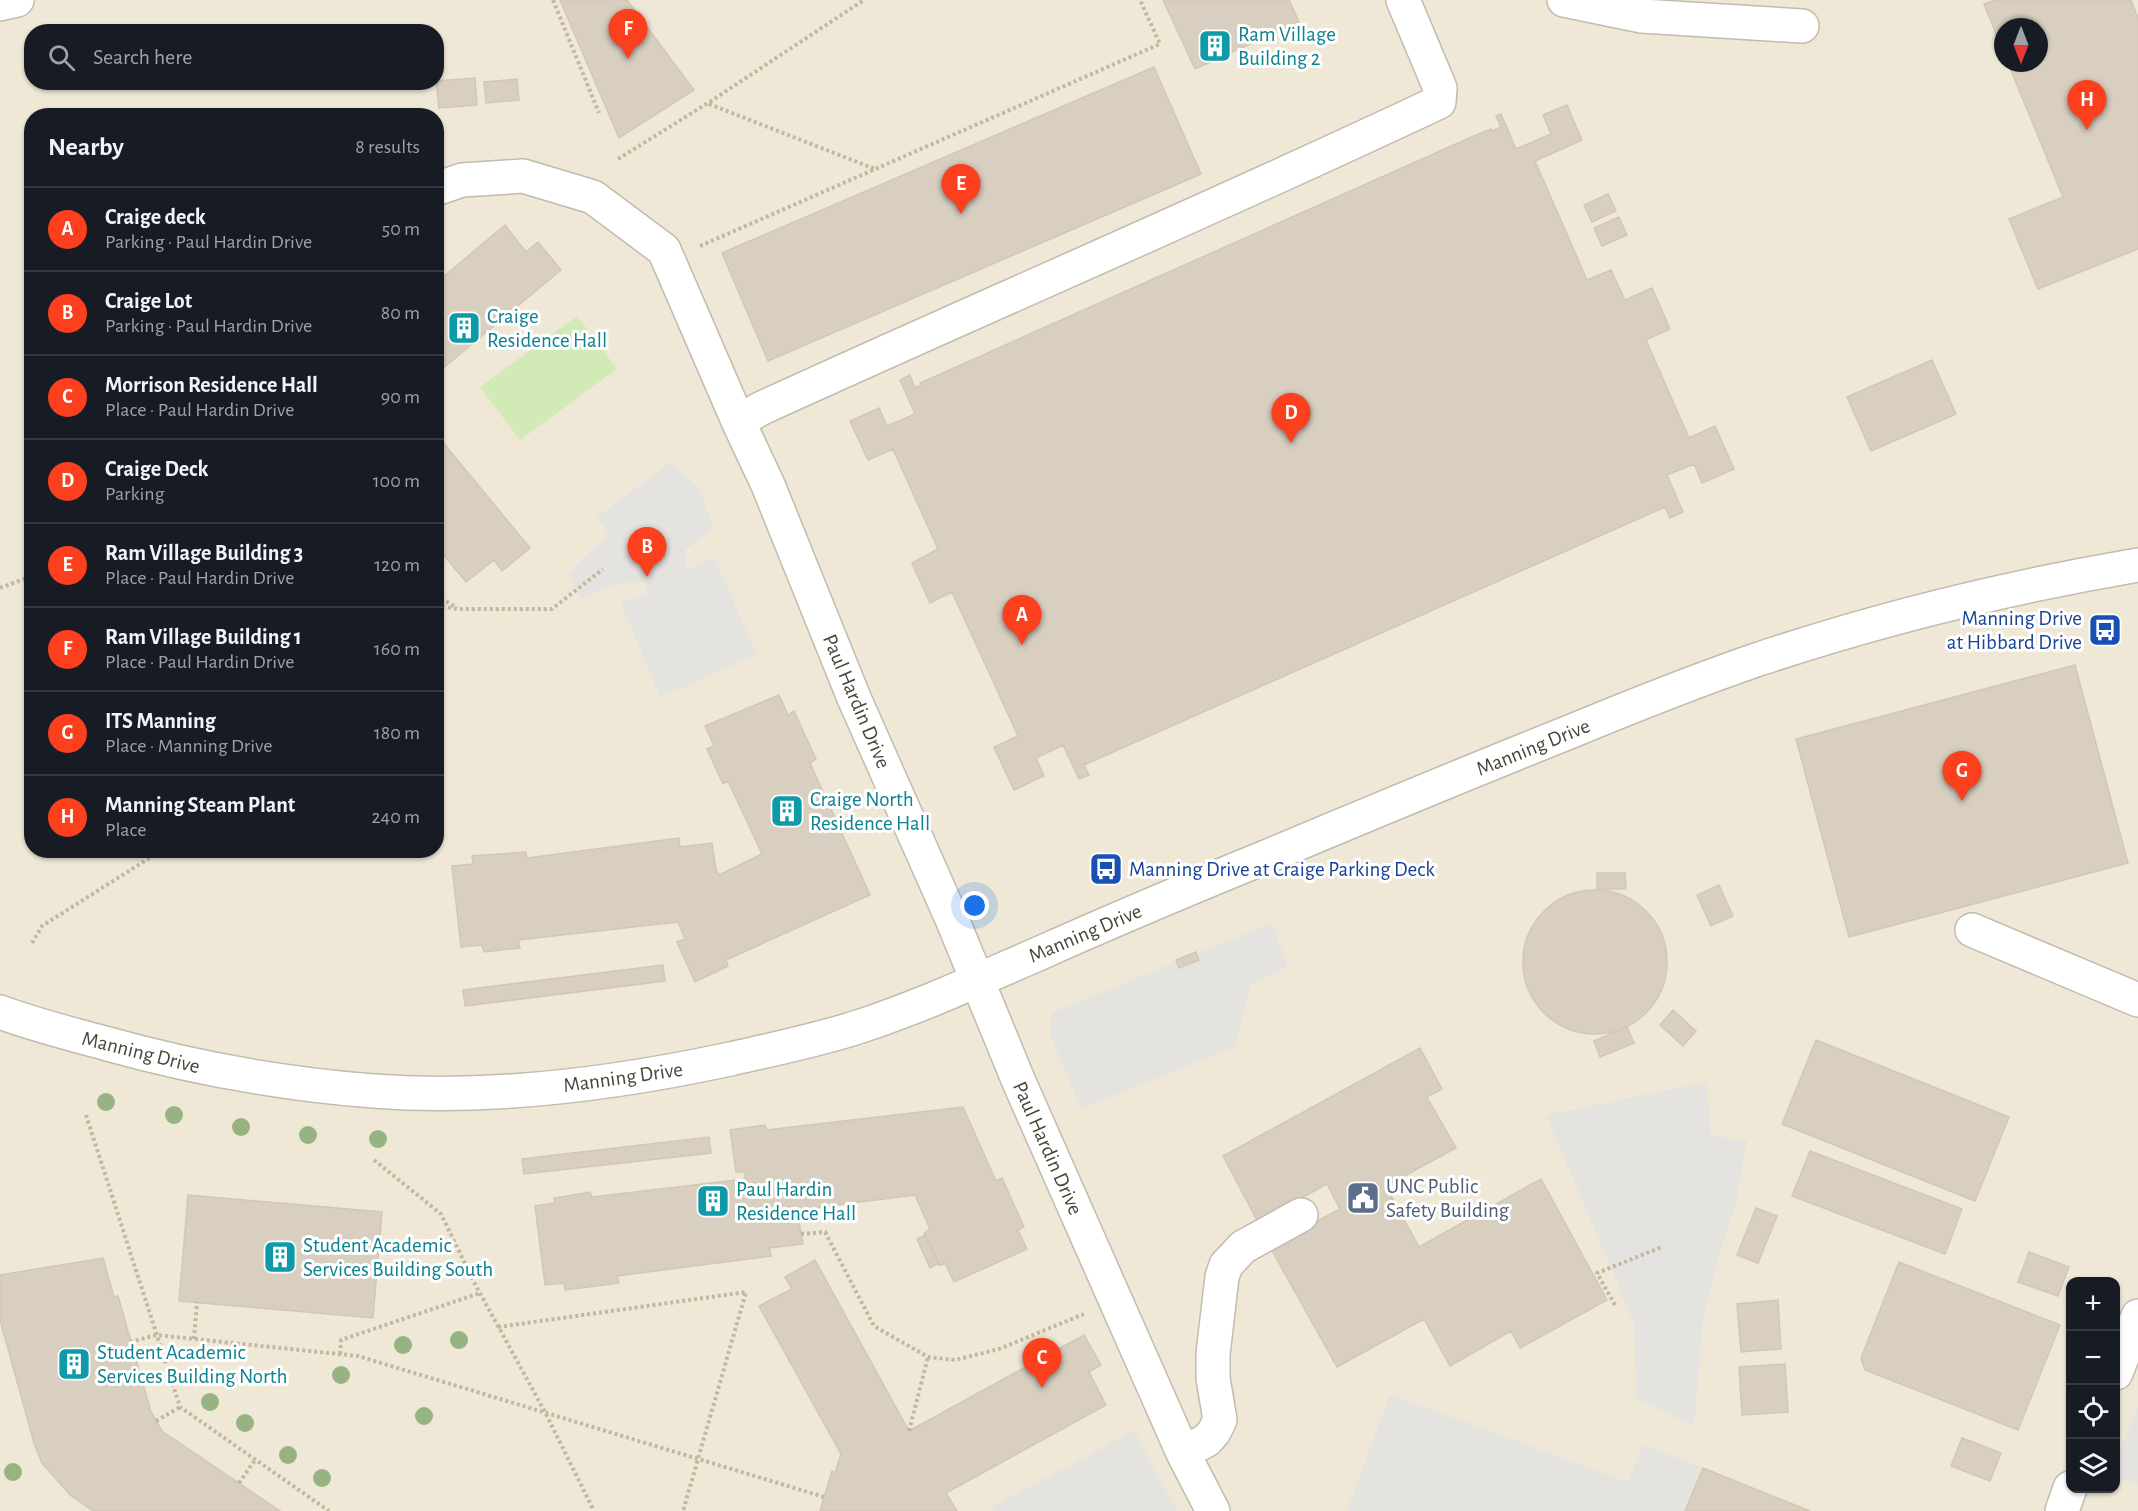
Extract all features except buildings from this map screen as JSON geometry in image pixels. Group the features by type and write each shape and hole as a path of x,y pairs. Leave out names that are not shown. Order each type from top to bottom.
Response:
{"street":[{"path":"0,3 17,0"},
{"path":"738,422 762,408 949,322 1284,175 1439,102 1440,88 1403,0"},
{"path":"1564,0 1642,16 1802,26"},
{"name":"Paul Hardin Drive","path":"444,186 462,180 523,176 593,197 664,250 738,422 768,485 854,698 978,980 1019,1082 1183,1453 1213,1511"},
{"name":"Manning Drive","path":"0,1012 27,1022 117,1047 229,1072 377,1091 523,1090 601,1082 694,1067 862,1026 978,980 1323,833 1696,681 1760,658 1970,599 2138,565"},
{"path":"1972,930 2138,1000"},
{"path":"1183,1453 1207,1440 1220,1420 1213,1378 1213,1354 1222,1277 1226,1265 1243,1247 1301,1215"},
{"path":"2120,1361 2138,1316"},
{"path":"2062,1511 2068,1493"}],"path":[{"path":"553,0 599,113"},
{"path":"618,159 708,103 864,0"},
{"path":"691,250 1160,44 1140,0"},
{"path":"708,103 875,169"},
{"path":"444,607 552,609 603,569"},
{"path":"0,588 24,579"},
{"path":"444,600 458,609"},
{"path":"32,943 42,926 149,858"},
{"path":"86,1115 180,1407 329,1511"},
{"path":"374,1160 441,1214 594,1511"},
{"path":"801,1234 825,1232 874,1326 928,1357 955,1360 999,1349 1092,1311"},
{"path":"1615,1305 1597,1274 1662,1247"},
{"path":"498,1327 746,1292 683,1511"},
{"path":"340,1354 341,1340 480,1293"},
{"path":"194,1339 197,1302"},
{"path":"130,1342 156,1335 358,1356 824,1497"},
{"path":"909,1431 928,1357"},
{"path":"156,1421 180,1407"},
{"path":"239,1483 255,1460"}],"shaded area":[{"path":"0,0 2138,0 2138,1511 0,1511"},
{"path":"670,463 699,487 714,528 685,550 686,570 714,558 757,654 660,698 621,603 647,593 645,582 619,583 581,598 568,573 609,534 597,517"},
{"path":"1272,923 1288,967 1250,985 1236,1046 1081,1109 1051,1038 1051,1013"},
{"path":"1707,1082 1711,1135 1747,1141 1736,1204 1718,1259 1703,1321 1694,1426 1636,1399 1634,1323 1546,1115"},
{"path":"1390,1394 1627,1482 1644,1445 1703,1468 1685,1511 1347,1511"},
{"path":"2138,1406 2138,1485 2120,1478 2120,1450"},
{"path":"1134,1431 1177,1511 994,1511 991,1507"}],"green space":[{"path":"577,316 617,369 520,440 480,387"}],"place":[{"name":"Ram Village Building 2","path":"1215,46"},
{"name":"Ram Village Building 1","path":"628,59"},
{"name":"Manning Steam Plant","path":"2087,130"},
{"name":"Ram Village Building 3","path":"961,214"},
{"name":"Craige Residence Hall","path":"464,328"},
{"name":"Craige Deck","path":"1291,443"},
{"name":"Craige Lot","path":"647,577"},
{"name":"Manning Drive at Hibbard Drive","path":"2105,630"},
{"name":"Craige deck","path":"1022,645"},
{"name":"ITS Manning","path":"1962,801"},
{"name":"Craige North Residence Hall","path":"787,811"},
{"name":"Manning Drive at Craige Parking Deck","path":"1106,869"},
{"name":"UNC Public Safety Building","path":"1363,1198"},
{"name":"Paul Hardin Residence Hall","path":"713,1201"},
{"name":"Student Academic Services Building South","path":"280,1257"},
{"name":"Student Academic Services Building North","path":"74,1364"},
{"name":"Morrison Residence Hall","path":"1042,1388"}]}
